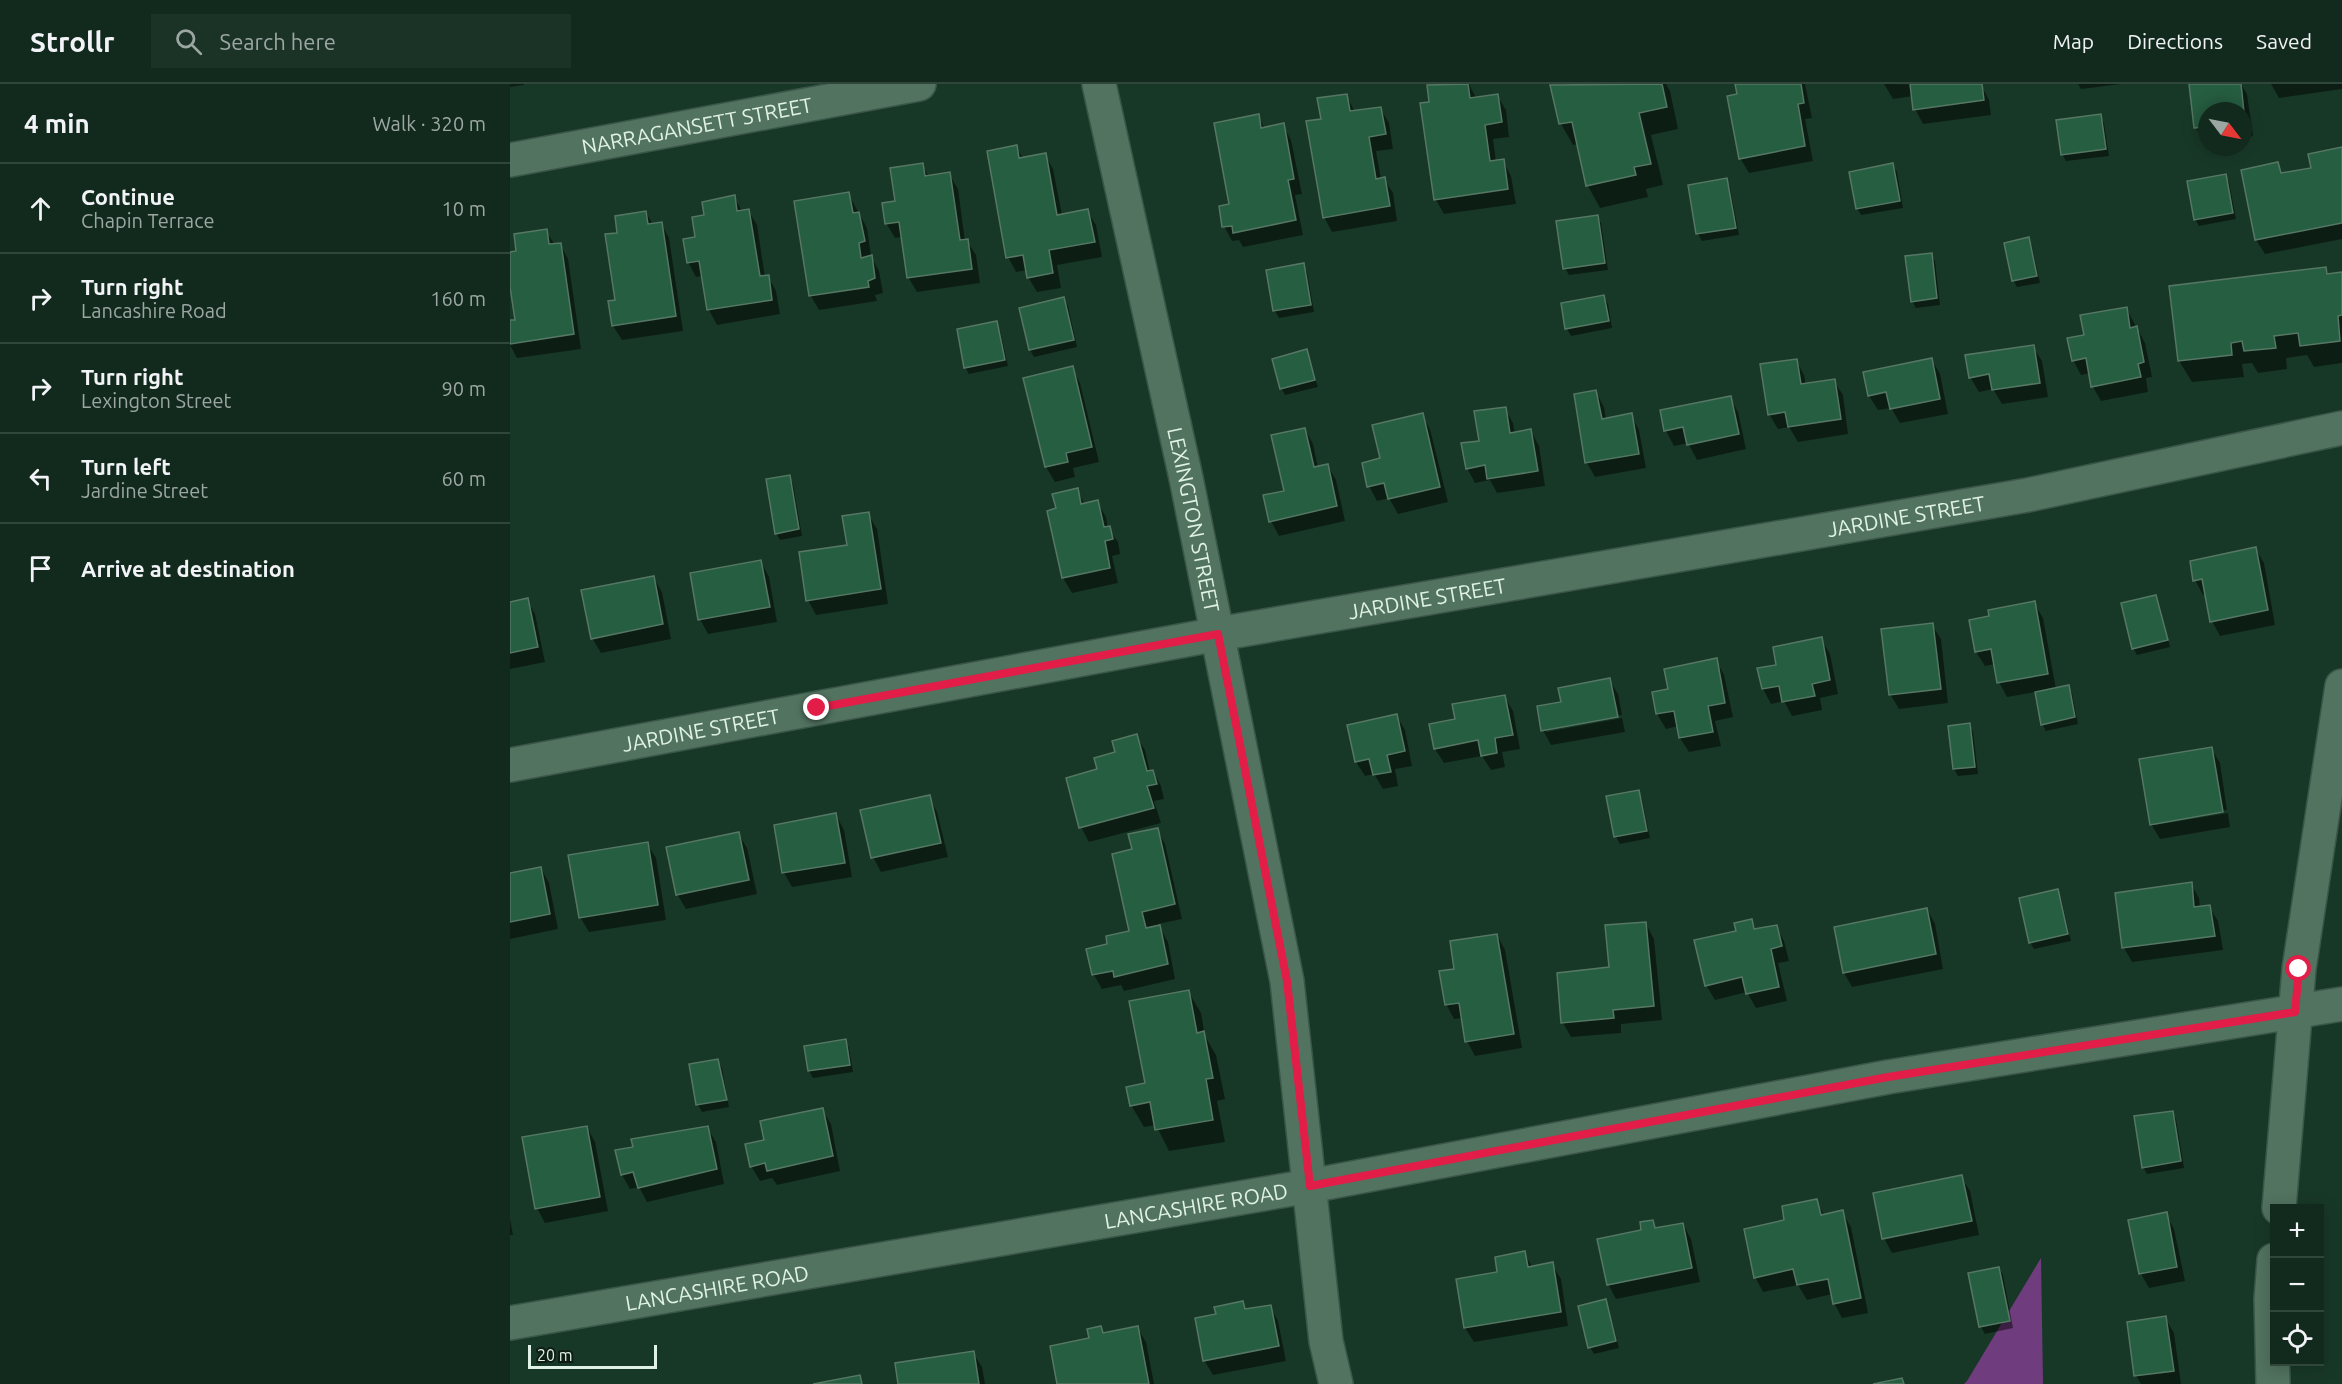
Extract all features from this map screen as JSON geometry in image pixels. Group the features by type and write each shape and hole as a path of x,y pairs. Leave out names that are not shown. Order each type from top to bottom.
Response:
{"street":[{"name":"NARRAGANSETT STREET","path":"510,160 920,84"},
{"name":"LEXINGTON STREET","path":"1099,84 1186,478 1287,981 1326,1341 1336,1384"},
{"name":"JARDINE STREET","path":"510,765 1218,634 2028,495 2342,428"},
{"path":"2279,1204 2299,969 2342,686"},
{"name":"LANCASHIRE ROAD","path":"510,1323 1310,1186 1888,1077 2342,1004"},
{"path":"2271,1312 2273,1384"}],"shaded area":[{"path":"2041,1258 2043,1384 1964,1384 1967,1381"}],"building":[{"path":"1468,84 1470,98 1498,94 1502,122 1485,125 1490,161 1504,159 1508,189 1434,200 1420,103 1429,102 1427,85"},
{"path":"1662,84 1667,107 1639,113 1651,164 1634,167 1636,175 1586,186 1572,122 1559,124 1550,85"},
{"path":"1735,84 1801,84 1804,103 1798,104 1805,146 1739,159 1727,96 1737,94"},
{"path":"1910,84 1982,84 1984,100 1913,110"},
{"path":"2189,84 2241,84 2243,102 2198,102 2198,128 2194,128"},
{"path":"1347,94 1350,111 1381,107 1386,134 1369,137 1376,179 1385,177 1390,206 1323,218 1306,121 1321,119 1317,98"},
{"path":"1259,114 1261,128 1284,123 1294,179 1288,180 1296,220 1233,233 1232,226 1222,227 1219,206 1229,204 1214,123"},
{"path":"2101,114 2106,149 2061,155 2056,120"},
{"path":"1017,145 1019,158 1046,153 1057,215 1088,209 1095,242 1049,250 1053,273 1027,278 1023,255 1006,258 987,151"},
{"path":"2342,147 2342,223 2255,240 2241,170 2278,162 2281,173 2311,168 2308,154"},
{"path":"923,163 925,176 950,172 960,240 968,239 972,269 907,278 899,222 885,224 882,203 895,201 890,168"},
{"path":"1893,163 1900,201 1856,209 1849,172"},
{"path":"2226,174 2233,213 2194,220 2187,181"},
{"path":"1727,178 1736,228 1696,234 1688,185"},
{"path":"849,192 853,213 859,212 865,241 859,243 861,258 872,255 875,278 868,281 869,287 809,296 794,201"},
{"path":"735,195 737,211 749,209 760,276 769,275 772,300 707,310 699,261 687,263 683,239 695,237 692,217 704,215 702,202"},
{"path":"646,211 648,224 662,222 676,316 612,326 608,301 615,300 605,234 617,233 615,216"},
{"path":"1598,215 1605,263 1563,269 1556,221"},
{"path":"547,229 549,244 561,243 574,334 510,344 510,320 515,320 510,287 510,252 516,251 514,234"},
{"path":"2029,237 2037,276 2012,281 2004,243"},
{"path":"1932,253 1937,298 1911,302 1905,256"},
{"path":"1304,263 1311,305 1273,311 1266,270"},
{"path":"2326,267 2327,274 2342,272 2342,315 2338,316 2340,341 2300,346 2298,333 2274,336 2276,348 2244,351 2242,341 2231,343 2232,355 2178,361 2169,286"},
{"path":"1604,295 1609,321 1565,329 1561,303"},
{"path":"1064,297 1074,340 1029,350 1019,308"},
{"path":"2127,307 2130,328 2137,326 2144,362 2138,364 2141,377 2091,387 2086,358 2072,361 2067,338 2084,335 2080,315"},
{"path":"997,321 1005,360 964,368 957,329"},
{"path":"2034,345 2040,383 1992,390 1989,374 1969,378 1965,355"},
{"path":"1307,349 1315,380 1280,389 1272,359"},
{"path":"1932,358 1940,399 1890,409 1886,392 1868,396 1863,372"},
{"path":"1797,359 1801,384 1835,379 1841,419 1788,427 1785,412 1768,415 1760,364"},
{"path":"1073,366 1092,447 1066,453 1068,462 1045,467 1023,378"},
{"path":"1596,390 1602,419 1632,413 1639,454 1585,463 1574,394"},
{"path":"1731,396 1739,434 1687,445 1683,427 1664,431 1660,410"},
{"path":"1506,407 1510,433 1531,429 1538,471 1487,479 1485,465 1466,469 1461,443 1479,441 1474,411"},
{"path":"1423,413 1440,487 1388,499 1384,483 1367,487 1362,463 1380,458 1372,425"},
{"path":"1305,428 1314,467 1328,464 1337,506 1269,522 1263,495 1284,491 1271,435"},
{"path":"790,475 799,529 775,534 766,479"},
{"path":"1078,488 1081,504 1098,500 1104,527 1110,526 1113,539 1105,541 1110,568 1062,578 1047,511 1056,508 1052,494"},
{"path":"869,512 881,589 806,601 799,552 847,545 842,516"},
{"path":"2256,547 2268,610 2210,622 2202,579 2193,581 2190,561"},
{"path":"761,560 770,607 698,620 690,573"},
{"path":"654,576 663,624 591,639 581,590"},
{"path":"2156,595 2168,640 2132,649 2121,603"},
{"path":"528,598 538,647 510,653 510,602"},
{"path":"2035,601 2048,674 1997,683 1991,649 1975,652 1969,620 1989,616 1988,610"},
{"path":"1933,623 1941,689 1889,695 1881,629"},
{"path":"1822,637 1830,680 1812,684 1815,696 1782,702 1779,686 1762,689 1757,668 1776,665 1773,647"},
{"path":"1717,658 1725,703 1708,706 1713,732 1679,738 1674,711 1656,714 1652,692 1668,689 1664,669"},
{"path":"1610,678 1618,717 1541,731 1537,706 1561,702 1558,688"},
{"path":"2069,685 2075,717 2041,725 2035,692"},
{"path":"1505,695 1513,735 1495,738 1497,753 1481,756 1478,740 1434,749 1429,724 1455,719 1452,704"},
{"path":"1397,714 1405,751 1387,755 1391,772 1373,775 1369,759 1355,762 1347,725"},
{"path":"1970,723 1975,767 1953,769 1948,726"},
{"path":"1137,734 1147,771 1153,770 1157,784 1147,786 1154,808 1079,828 1066,778 1097,769 1094,758 1115,752 1112,741"},
{"path":"2212,747 2223,812 2150,825 2139,759"},
{"path":"1639,790 1647,831 1614,837 1606,796"},
{"path":"930,795 941,843 871,858 860,810"},
{"path":"836,813 845,863 782,873 774,825"},
{"path":"1158,828 1175,904 1142,912 1146,928 1160,925 1168,964 1114,977 1113,971 1092,975 1086,949 1107,944 1106,936 1129,931 1112,854 1132,849 1128,834"},
{"path":"739,832 749,880 676,895 666,847"},
{"path":"648,842 658,905 579,918 568,855"},
{"path":"541,867 550,914 510,922 510,873"},
{"path":"2192,882 2194,907 2210,905 2215,936 2122,948 2115,893"},
{"path":"2058,889 2068,934 2029,943 2019,898"},
{"path":"1927,908 1936,954 1843,973 1834,927"},
{"path":"1752,919 1754,929 1777,925 1782,946 1771,949 1779,987 1746,994 1742,977 1705,986 1694,940 1736,931 1734,923"},
{"path":"1646,922 1654,1006 1613,1010 1614,1018 1561,1023 1557,973 1609,967 1605,925"},
{"path":"1497,934 1514,1034 1465,1042 1459,1003 1445,1005 1439,971 1454,969 1450,941"},
{"path":"1189,990 1197,1033 1204,1031 1213,1078 1206,1079 1213,1120 1155,1130 1150,1102 1130,1106 1126,1087 1145,1083 1129,1001"},
{"path":"846,1039 850,1065 808,1071 804,1046"},
{"path":"718,1059 727,1100 696,1105 689,1064"},
{"path":"823,1108 833,1156 767,1171 765,1163 750,1167 745,1144 764,1140 760,1121"},
{"path":"2173,1111 2181,1161 2142,1168 2134,1116"},
{"path":"587,1126 600,1197 535,1209 522,1137"},
{"path":"708,1126 717,1169 638,1188 633,1172 621,1175 615,1150 633,1147 631,1139"},
{"path":"1962,1175 1972,1221 1882,1239 1873,1193"},
{"path":"1817,1199 1821,1215 1843,1210 1861,1298 1833,1304 1828,1279 1797,1285 1793,1269 1754,1278 1744,1229 1784,1220 1782,1206"},
{"path":"2167,1212 2177,1267 2139,1274 2128,1220"},
{"path":"1653,1220 1655,1228 1683,1223 1692,1268 1607,1285 1597,1239 1641,1230 1640,1222"},
{"path":"1525,1251 1528,1267 1553,1262 1561,1312 1464,1328 1456,1279 1497,1272 1495,1257"},
{"path":"1999,1267 2010,1321 1979,1327 1968,1273"},
{"path":"1606,1299 1616,1341 1588,1348 1578,1306"},
{"path":"1243,1301 1245,1309 1271,1305 1279,1346 1203,1361 1195,1318 1216,1314 1214,1307"},
{"path":"2166,1316 2174,1371 2134,1376 2127,1322"},
{"path":"1101,1326 1103,1333 1138,1326 1149,1384 1057,1384 1050,1346 1089,1338 1087,1329"},
{"path":"974,1351 979,1384 898,1384 895,1363"},
{"path":"860,1375 862,1384 813,1384"},
{"path":"1902,1378 1904,1384 1873,1384"}],"route":[{"path":"817,708 1218,634 1287,981 1310,1186 1888,1077 2295,1012 2299,969"}]}
